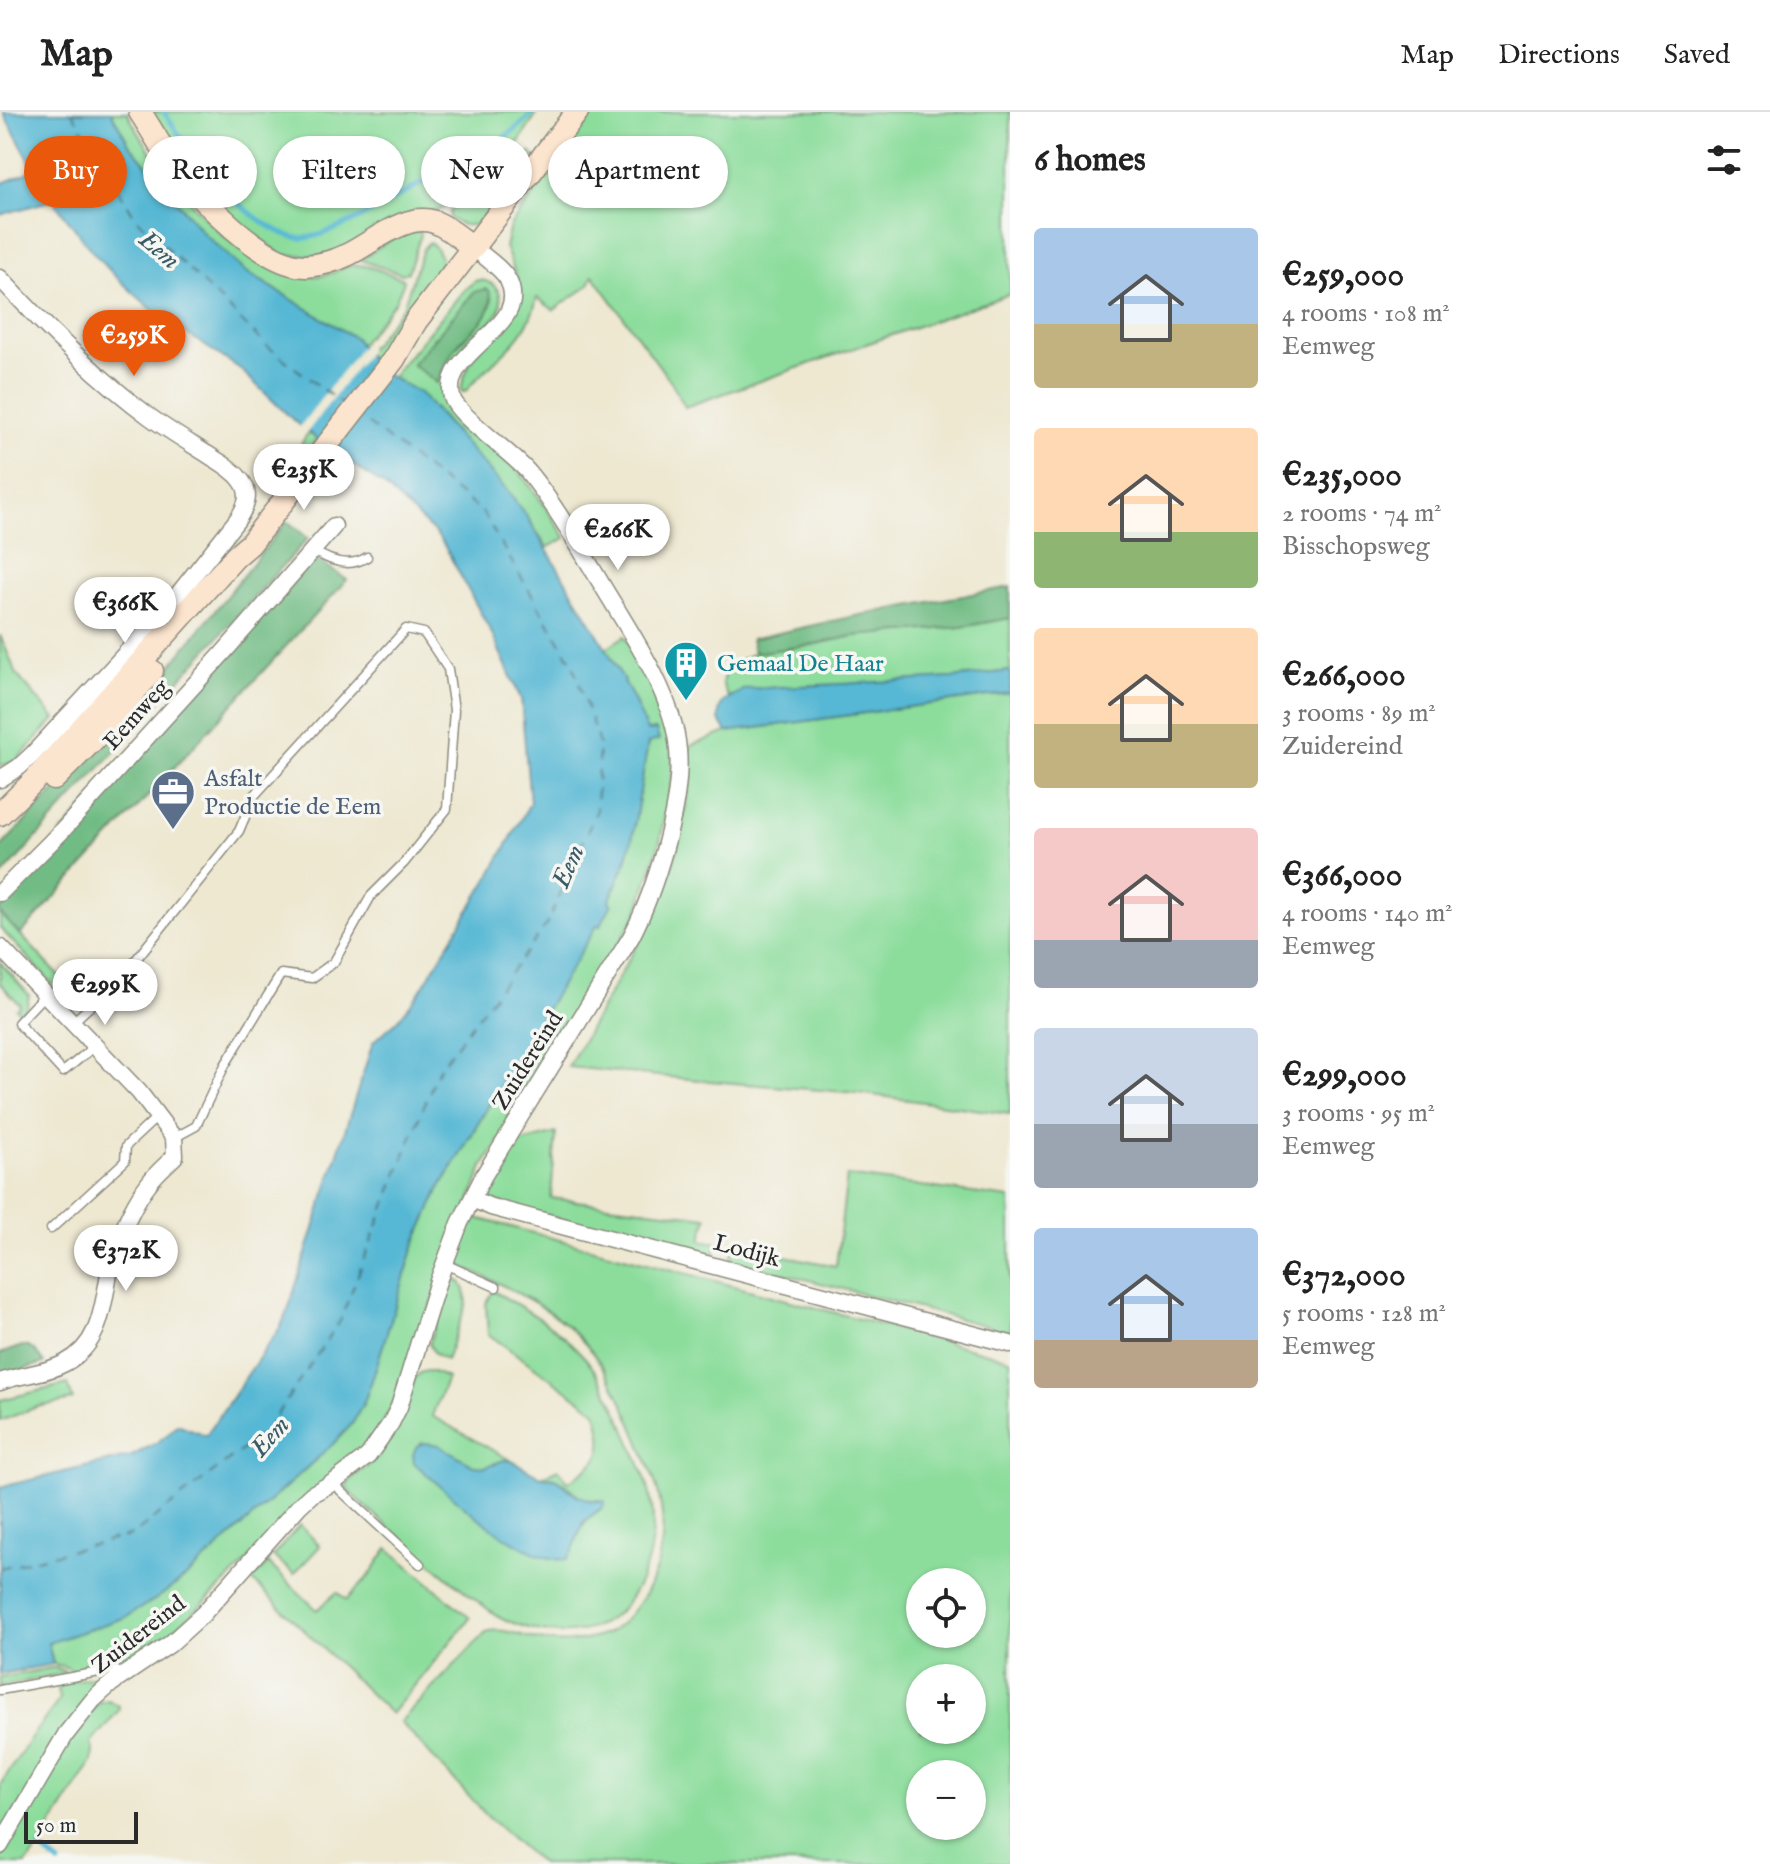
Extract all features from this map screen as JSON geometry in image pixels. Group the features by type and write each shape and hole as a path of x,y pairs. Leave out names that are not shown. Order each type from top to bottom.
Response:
{"main road":[{"path":"140,112 173,164 203,199 260,250 277,259 300,265 328,262 349,254 391,229 420,221 435,222 478,252"},
{"path":"478,252 577,112"},
{"path":"0,814 34,781 250,544 395,357 416,321 478,252 592,112"},
{"path":"0,834 101,732 242,562 250,544"}],"street":[{"name":"Zuidereind","path":"0,1846 78,1717 93,1700 186,1630 224,1592 286,1519 312,1494 334,1482 368,1456 391,1423 399,1407 456,1231 484,1175 637,927 651,890 677,786 679,761 674,727 655,677 565,523 530,474 462,414 453,402 452,375 506,315 512,295 508,279 478,252"},
{"name":"Eemweg","path":"0,278 45,327 98,375 151,417 228,468 240,479 247,499 245,509 237,520 165,611 32,755 0,779"},
{"name":"Eemweg","path":"0,893 62,831 334,526"},
{"path":"0,947 139,1092 174,1138 175,1156 150,1181 131,1211 115,1247 100,1320 87,1347 66,1363 0,1382"},
{"name":"Lodijk","path":"472,1199 491,1207 1010,1344"}],"lane":[{"path":"312,549 329,561 357,563 367,557"},
{"path":"73,1022 122,977 230,843 239,831 254,796 406,629 424,633 448,669 454,710 447,809 404,863 371,896 334,962 312,978 281,974 225,1065 196,1126 174,1138"},
{"path":"45,993 18,1023 63,1072 95,1046"},
{"path":"51,1229 125,1161 126,1146 157,1116"},
{"path":"444,1264 496,1287"},
{"path":"334,1482 420,1564"},
{"path":"0,1690 110,1670 124,1676"}],"green space":[{"path":"111,112 127,112 143,140 143,161 129,144 127,136"},
{"path":"147,112 538,112 523,136 421,136 421,208 444,208 425,211 325,256 282,255 221,208 257,208 257,136 165,136"},
{"path":"595,112 1010,112 1010,294 685,407 673,385 593,275 589,285 554,310 537,298 532,314 517,339 462,392 464,377 472,359 517,303 518,281 505,247 510,226 523,208 532,208 532,196 548,175 548,208 728,208 728,136 577,136"},
{"path":"182,208 196,208 222,234 272,269 309,277 361,265 404,281 395,302 360,345 355,338 245,271 205,235"},
{"path":"454,208 491,208 477,224 469,225 450,218"},
{"path":"420,231 408,272 402,274 360,260 400,233"},
{"path":"429,242 441,258 436,285 375,366 366,353 403,307 423,249"},
{"path":"475,281 487,281 496,287 500,308 449,368 444,381 445,395 513,464 566,538 547,548 528,518 435,409 420,393 392,378 464,290","holes":["492,299 484,319 452,353 439,379 433,338"]},
{"path":"486,289 491,299 490,308 481,322 455,348 437,383 412,364 474,292"},
{"path":"308,433 317,439 277,491 304,439"},
{"path":"287,521 308,538 0,878 0,848 156,684"},
{"path":"312,556 347,580 20,935 0,913 0,901"},
{"path":"1010,587 1010,618 961,627 854,636 754,653 751,639"},
{"path":"1010,618 1010,671 739,693 728,697 722,683 726,668 754,653 854,636 961,627"},
{"path":"0,635 17,675 55,719 16,761 0,766"},
{"path":"625,636 645,671 671,741 673,773 660,841 637,914 483,1167 397,1396 373,1441 146,1655 112,1656 99,1660 94,1668 73,1671 53,1664 48,1643 123,1618 156,1599 186,1577 352,1424 374,1374 414,1246 439,1190 609,902 625,864 632,840 648,742 658,739 656,730 647,732 606,648"},
{"path":"1010,693 1010,1114 858,1093 568,1067 655,913 674,861 682,825 690,786 690,746 727,732"},
{"path":"0,913 80,998 63,995 0,928"},
{"path":"0,962 29,995 27,1006 19,1013 16,1008 20,1004 0,983"},
{"path":"556,1133 551,1198 707,1217 701,1240 717,1243 715,1252 709,1257 494,1202 489,1196 489,1181 510,1145"},
{"path":"847,1176 1010,1198 1010,1332 731,1260 734,1246 836,1266"},
{"path":"473,1217 1010,1359 1010,1864 541,1864 488,1817 400,1722 486,1632 506,1631 547,1642 564,1642 597,1637 616,1628 646,1592 661,1549 663,1526 655,1482 624,1405 599,1361 577,1335 549,1312 453,1259"},
{"path":"452,1279 461,1282 467,1303 446,1360 435,1354 429,1344"},
{"path":"493,1291 543,1321 586,1359 614,1405 649,1491 652,1536 640,1580 618,1612 586,1630 568,1633 544,1631 497,1616 369,1511 346,1488 350,1480 372,1462 387,1444 415,1378 426,1371 434,1372 447,1378 432,1416 512,1461 475,1466 438,1446 423,1443 558,1560 567,1558 587,1520 602,1509 601,1500 579,1496 560,1481 541,1477 558,1469 568,1482 595,1461 601,1446 596,1411 488,1334 486,1304"},
{"path":"22,1346 35,1351 44,1363 0,1377 0,1354"},
{"path":"68,1384 73,1400 37,1407 0,1421 0,1400"},
{"path":"300,1525 320,1546 294,1574 273,1556"},
{"path":"388,1548 470,1618 391,1714 252,1580 268,1563 317,1610 337,1592 346,1600 369,1576"},
{"path":"51,1668 66,1672 0,1687 0,1678"},
{"path":"105,1675 108,1678 0,1835 0,1785 60,1699 57,1683"},
{"path":"108,1700 119,1706 119,1710 91,1743 92,1762 45,1839 26,1864 0,1864 0,1859 80,1722 100,1702"}],"water":[{"path":"3,112 111,112 124,136 24,136 24,150"},
{"name":"Eem","path":"127,140 143,161 143,208 182,208 205,235 245,271 355,338 375,366 420,393 508,492 528,518 606,648 647,731 656,730 659,740 648,743 632,840 609,902 612,904 439,1190 414,1246 374,1374 352,1424 186,1577 156,1599 123,1618 48,1643 53,1664 0,1674 0,1487 132,1456 156,1443 177,1424 206,1435 281,1326 373,1042 397,1021 417,996 530,803 521,699 492,634 436,534 383,485 332,451 292,419 239,368 158,315 92,251 59,208 127,208"},
{"path":"24,174 25,208 0,215 0,184"},
{"path":"1010,671 1010,693 727,732 719,720 723,703 744,689 951,678"},
{"path":"423,1443 439,1445 475,1466 512,1461 541,1477 555,1478 577,1495 592,1501 604,1501 604,1506 583,1522 567,1559 549,1558 508,1539 486,1524 414,1463 416,1447"}],"pier":[{"path":"364,343 369,351 305,435 298,429"}],"waterway":[{"path":"164,112 198,161 238,203 276,230 300,238 338,228 367,214 495,143 533,112"},
{"path":"40,1848 59,1864"}],"ferry route":[{"path":"72,112 135,217 267,346 343,405"},
{"path":"0,1568 133,1535 265,1432 340,1321 438,1070 547,924 596,812 599,744 572,662 482,512 361,418"}],"place":[{"name":"Gemaal De Haar","path":"686,702"},
{"name":"Asfalt Productie de Eem","path":"173,831"}]}
